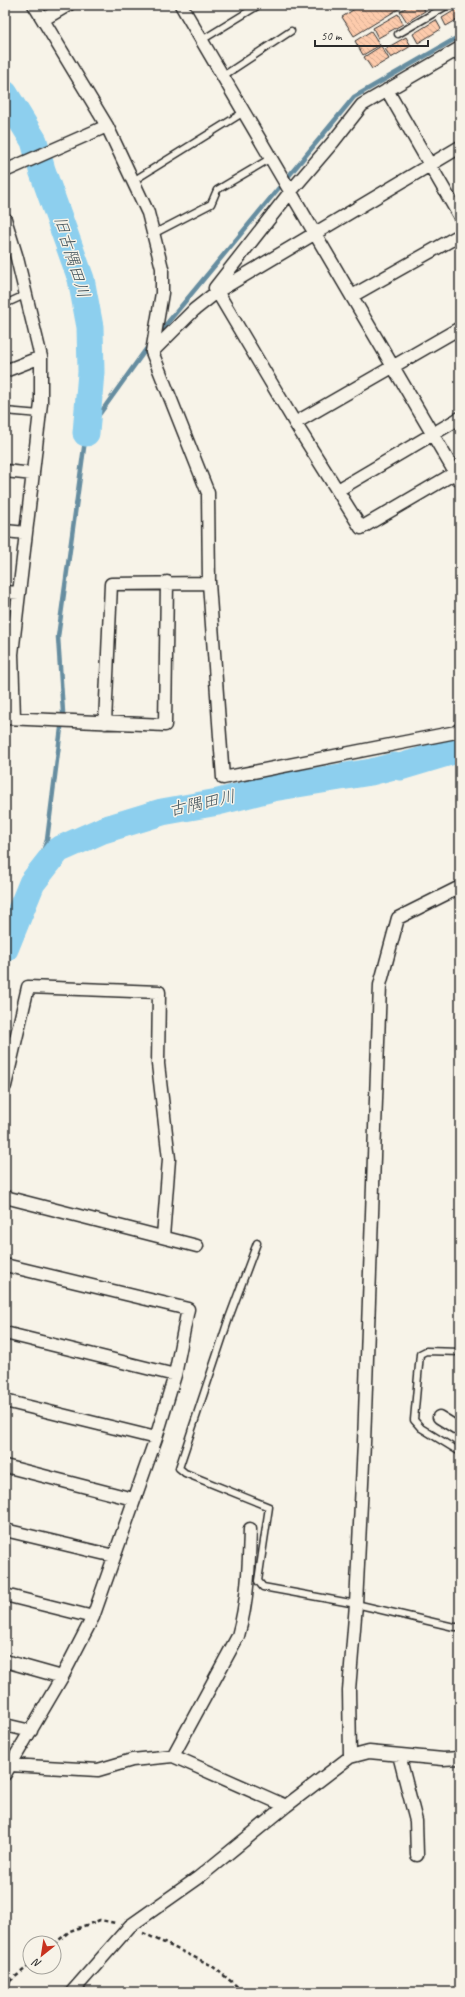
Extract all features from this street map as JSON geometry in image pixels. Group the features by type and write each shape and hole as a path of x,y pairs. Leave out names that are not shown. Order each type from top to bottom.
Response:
{"street":[{"path":"34,5 44,19 107,126 148,213 154,234 162,268 162,293 152,352 208,494 209,583 223,778 456,732 460,729"},
{"path":"44,19 68,5"},
{"path":"180,5 291,191 432,434 458,475 361,528 295,423 215,288 291,191 362,105 460,48"},
{"path":"388,90 460,217"},
{"path":"5,171 21,163 58,149 107,126"},
{"path":"152,352 194,310 218,291 460,147"},
{"path":"5,219 8,236 27,294 41,357 40,414 19,593 8,654 10,718 165,725 167,582"},
{"path":"352,296 460,235"},
{"path":"295,423 460,328"},
{"path":"5,371 41,357"},
{"path":"338,490 460,418"},
{"path":"5,471 33,474"},
{"path":"5,531 26,533"},
{"path":"105,723 111,584 167,582 209,583"},
{"path":"5,592 19,593"},
{"path":"350,1756 349,1690 356,1604 364,1444 380,985 398,918 460,887"},
{"path":"5,1086 28,987 160,992 158,1064 169,1159 163,1237"},
{"path":"5,1197 196,1246"},
{"path":"5,1265 188,1309 175,1375 156,1438 133,1498 93,1617 62,1677 8,1770 98,1770 132,1760 173,1756 286,1806"},
{"path":"5,1334 175,1375"},
{"path":"5,1401 156,1438"},
{"path":"439,1417 460,1430"},
{"path":"5,1466 133,1498"},
{"path":"173,1756 238,1636 244,1614 249,1564 250,1529"},
{"path":"5,1530 114,1556"},
{"path":"5,1595 93,1617"},
{"path":"5,1661 62,1677"},
{"path":"5,1725 30,1731"},
{"path":"72,1992 130,1926 198,1878 350,1756 369,1752 443,1759 460,1758"},
{"path":"399,1755 416,1820 417,1855"}],"lane":[{"path":"202,40 259,5"},
{"path":"398,34 448,5"},
{"path":"222,76 290,31"},
{"path":"133,181 244,112"},
{"path":"154,234 211,204 218,190 270,158"},
{"path":"5,304 27,294"},
{"path":"5,411 40,414"},
{"path":"257,1243 229,1318 179,1468 185,1473 269,1507 258,1581 264,1587 356,1604 454,1627 460,1627"},
{"path":"460,1352 426,1351 420,1354 414,1420 420,1428 460,1452"}],"path":[{"path":"62,1937 70,1930 100,1920 130,1926 211,1965 244,1992"},
{"path":"5,1976 10,1981 22,1971"}],"building":[{"path":"361,5 405,5 354,36 342,17"},
{"path":"411,5 422,5 425,11 407,22 400,11"},
{"path":"460,7 460,18 446,26 442,18"},
{"path":"398,14 403,24 378,38 373,28"},
{"path":"436,20 441,29 418,43 413,34"},
{"path":"371,31 380,45 363,55 355,41"},
{"path":"406,37 411,46 391,58 385,49"},
{"path":"381,46 389,59 372,69 364,57"}],"waterway":[{"path":"159,333 354,97 460,36"},
{"name":"旧古隅田川","path":"5,94 34,141 42,170 81,279 90,327 91,372 86,433"},
{"path":"32,883 47,840 63,712 58,637 86,433 149,345"},
{"name":"古隅田川","path":"5,949 32,883 58,850 103,830 162,812 218,802 273,788 371,772 394,766 400,767 460,749"}]}
